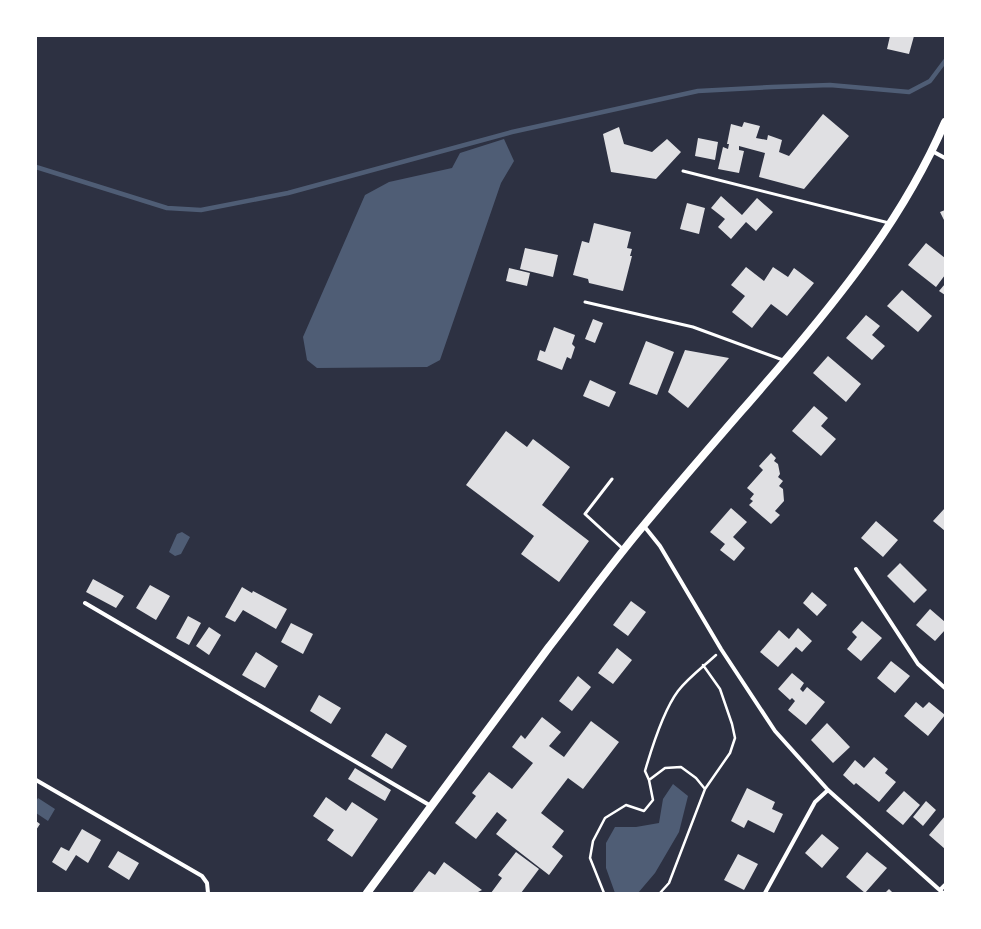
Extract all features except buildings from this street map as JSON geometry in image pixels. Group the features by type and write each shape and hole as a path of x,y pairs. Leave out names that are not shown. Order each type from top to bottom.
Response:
{"main road":[{"path":"367,893 624,550 852,279 891,224 932,151 945,122"}],"street":[{"path":"932,151 945,158"},
{"path":"643,526 660,546 721,649 775,732 828,790 941,892 945,884"},
{"path":"856,569 918,664 945,688"},
{"path":"85,603 432,806"},
{"path":"36,780 202,876 207,883 208,893"},
{"path":"765,893 815,802 828,790"}],"lane":[{"path":"683,171 891,224"},
{"path":"585,302 693,326 785,360"},
{"path":"612,480 585,514 624,550"}],"path":[{"path":"604,893 590,858 592,841 605,818 626,805 644,810 653,800 649,780 645,770 656,736 678,692 702,665 721,649"},
{"path":"660,893 669,883 705,789 730,753 735,738 732,724 720,689 702,665"},
{"path":"649,780 665,768 681,767 696,778 705,789"}],"water":[{"path":"504,139 514,161 501,183 440,360 427,367 317,368 307,360 303,337 365,195 389,182 452,168 460,153"},
{"path":"182,532 190,537 181,554 175,556 169,552 177,534"},
{"path":"673,784 688,796 679,832 655,873 638,893 615,893 606,868 606,843 615,827 636,827 659,823 663,799"},
{"path":"38,798 55,809 48,821 36,813 36,801"}],"waterway":[{"path":"36,167 167,208 201,210 288,193 512,132 698,91 830,85 909,92 930,81 945,61"}]}
